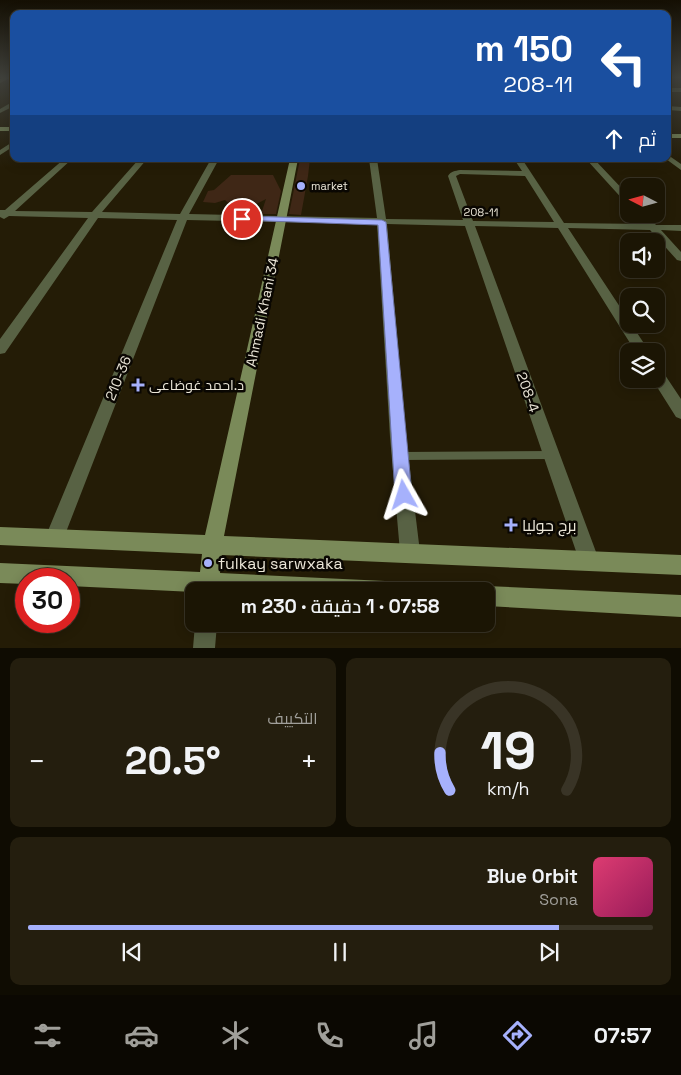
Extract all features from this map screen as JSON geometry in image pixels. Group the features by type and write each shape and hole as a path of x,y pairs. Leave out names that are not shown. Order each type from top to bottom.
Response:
{"main road":[{"name":"Ahmadi Khani 34","path":"209,582 213,544 293,162"},
{"path":"0,536 681,565"},
{"path":"0,573 185,585"},
{"path":"495,596 681,606"}],"street":[{"path":"671,160 681,168"},
{"path":"2,215 64,162"},
{"path":"0,349 95,215 140,162"},
{"name":"210-36","path":"54,538 183,217 213,162"},
{"path":"373,162 382,222 399,456 410,552"},
{"path":"520,162 637,343"},
{"path":"593,162 620,191"},
{"name":"208-4","path":"528,174 466,172 455,173 452,176 589,560"},
{"path":"2,215 95,215 281,220"},
{"name":"208-11","path":"281,220 681,228"},
{"path":"648,223 681,258"},
{"path":"665,387 681,412"},
{"path":"204,648 205,632"}],"lane":[{"path":"399,456 551,455"}],"building":[{"path":"299,162 310,162 301,215 289,214"},
{"path":"231,175 273,175 281,191 276,214 261,214 266,199 239,213 225,200 215,203 203,202 208,191 214,190"}],"place":[{"name":"market","path":"301,186"},
{"name":"د.احمد غوضاعی","path":"138,385"},
{"name":"برج جوليا","path":"511,525"},
{"name":"fulkay sarwxaka","path":"208,563"}],"route":[{"path":"242,219 382,222 404,495"}]}
